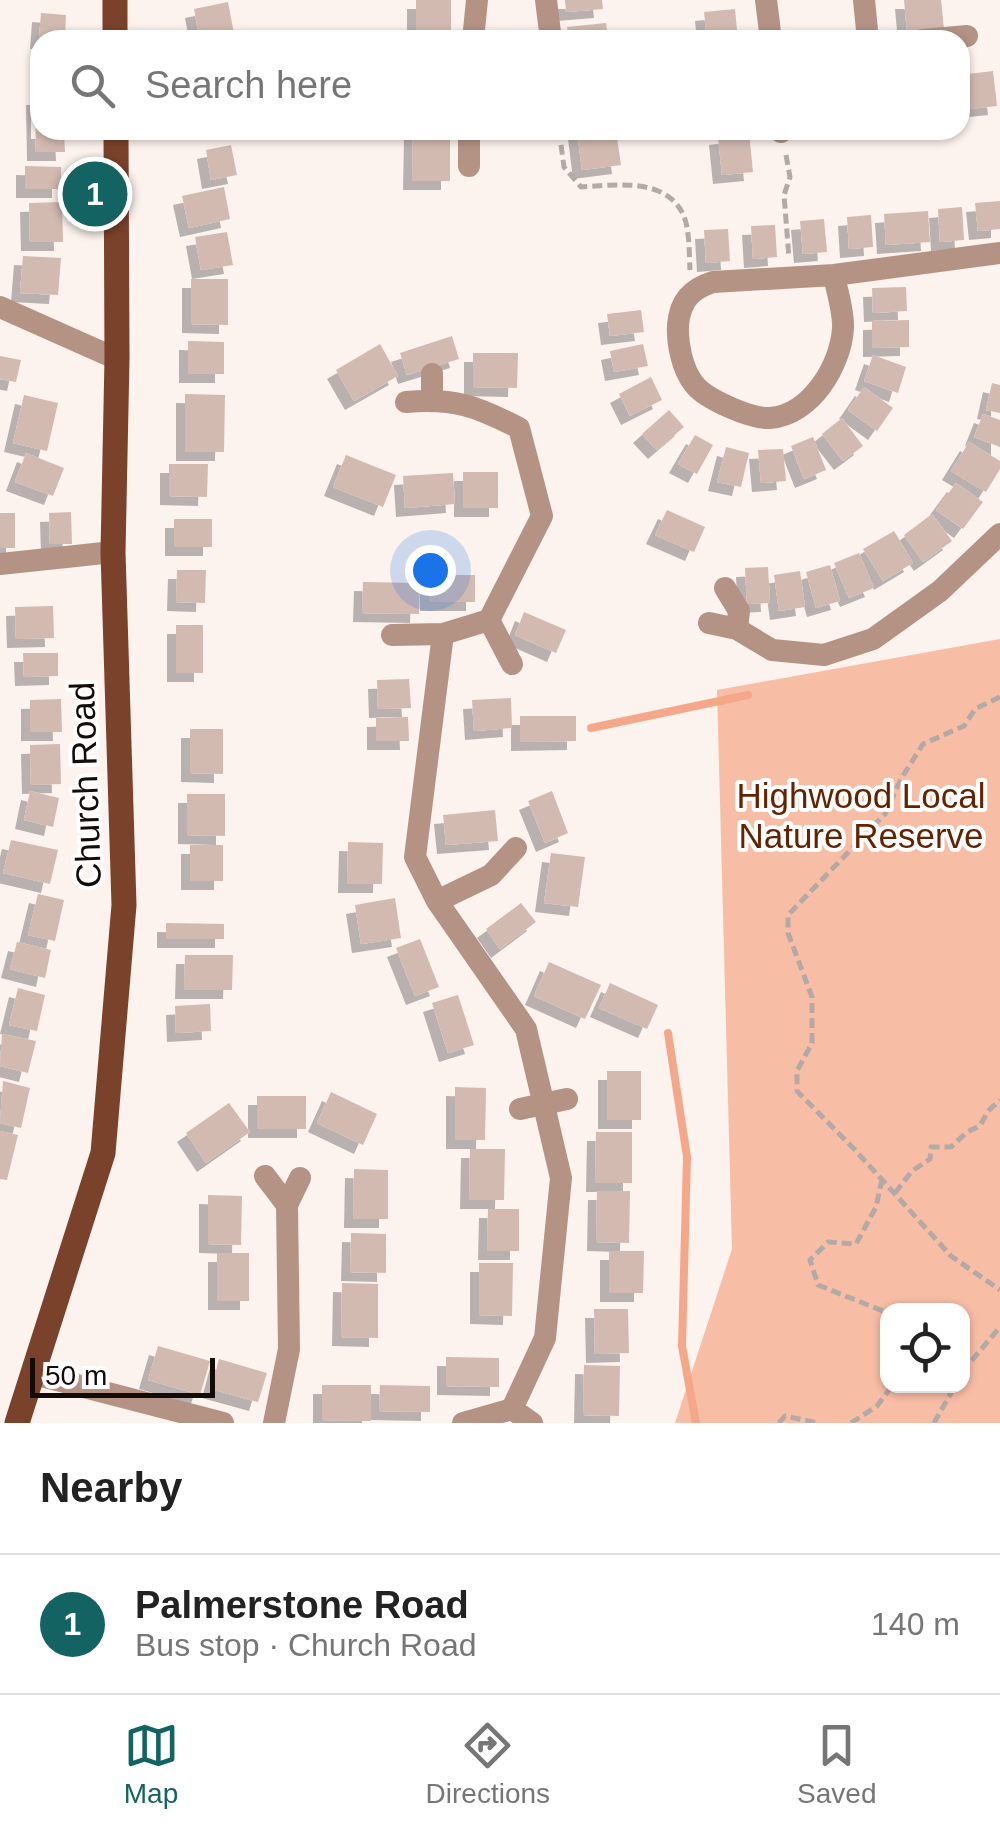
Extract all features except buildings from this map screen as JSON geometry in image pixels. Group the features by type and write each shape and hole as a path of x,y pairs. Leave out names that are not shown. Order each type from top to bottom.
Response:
{"main road":[{"path":"114,0 115,30"},
{"name":"Church Road","path":"17,1423 103,1153 124,904 112,552 117,359 116,140"}],"street":[{"path":"474,30 477,0"},
{"path":"546,0 550,30"},
{"path":"766,0 770,30"},
{"path":"864,0 867,30"},
{"path":"468,166 469,140"},
{"path":"834,275 844,326 836,365 824,385 796,408 771,418 732,410 694,385 677,344 679,308 695,288 713,282 834,275 1000,253"},
{"path":"0,308 117,359"},
{"path":"432,374 432,400"},
{"path":"392,635 443,634 489,620 542,516 519,428 476,406 432,400 406,402"},
{"path":"709,623 737,629 772,650 824,655 872,639 940,591 991,562 1000,534"},
{"path":"0,564 112,552"},
{"path":"724,588 739,611 737,629"},
{"path":"489,620 512,664"},
{"path":"443,634 415,857 437,901 526,1030 561,1178 545,1338 512,1409 463,1423"},
{"path":"437,901 491,874 516,848"},
{"path":"265,1176 287,1204"},
{"path":"274,1423 289,1349 287,1204 300,1178"},
{"path":"34,1374 223,1423"},
{"path":"512,1409 532,1423"}],"path":[{"path":"560,140 564,167 581,186 633,184 668,195 684,216 695,288"},
{"path":"783,140 790,177 784,195 790,276"},
{"path":"1000,697 976,709 964,726 922,744 900,779 885,814 788,915 788,933 812,996 812,1042 797,1072 797,1091 951,1256 1000,1290"},
{"path":"895,1193 912,1171 930,1158 931,1147 949,1148 966,1132 980,1126 1000,1100"},
{"path":"880,1310 818,1285 810,1260 828,1242 856,1244 876,1207 882,1179"},
{"path":"970,1363 1000,1327"},
{"path":"852,1423 878,1406 887,1393"},
{"path":"934,1423 951,1393"},
{"path":"779,1423 786,1416 818,1423"}],"green space":[{"name":"Highwood Local Nature Reserve","path":"1000,639 1000,1423 675,1423 732,1249 717,690"}],"waterway":[{"path":"591,728 748,695"},
{"path":"668,1033 687,1157 682,1346 696,1423"}],"place":[{"name":"Palmerstone Road","path":"95,194"}]}
